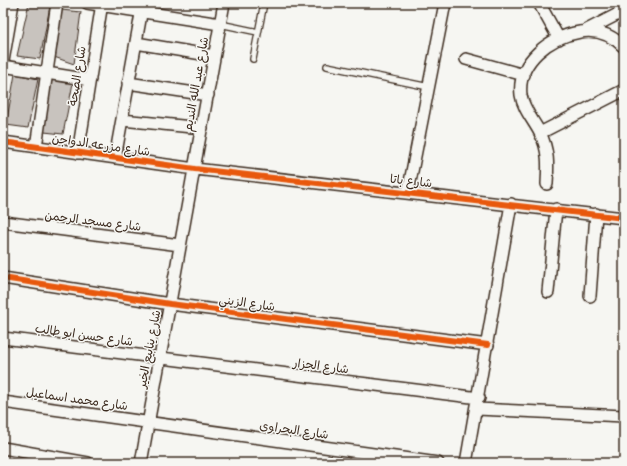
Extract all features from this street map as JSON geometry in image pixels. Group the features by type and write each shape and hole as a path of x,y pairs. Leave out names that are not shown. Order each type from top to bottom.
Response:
{"street":[{"path":"3,61 14,3"},
{"path":"36,147 58,3"},
{"path":"88,3 143,7 220,24"},
{"name":"شارع عبد الله النديم","path":"195,169 224,3"},
{"path":"408,192 445,3"},
{"path":"539,3 559,39"},
{"name":"شارع الصحة","path":"78,153 102,4"},
{"path":"115,158 143,7"},
{"path":"547,184 549,161 540,133 524,105 521,95 524,74 534,56 541,49 559,39 586,31 624,11"},
{"path":"586,31 609,35 624,47"},
{"path":"136,43 214,56"},
{"path":"466,59 524,74"},
{"path":"3,66 90,80"},
{"path":"128,83 208,95"},
{"path":"540,133 624,90"},
{"path":"122,120 202,128"},
{"name":"شارع مزرعه الدواجن","path":"3,142 195,169"},
{"name":"شارع باتا","path":"195,169 408,192 624,218"},
{"name":"شارع ينابيع الخير","path":"141,463 147,422 161,359 180,245 195,169"},
{"path":"466,463 478,403 511,204"},
{"path":"548,292 556,209"},
{"path":"590,296 596,214"},
{"name":"شارع مسجد الرحمن","path":"3,222 180,245"},
{"name":"شارع الزيني","path":"3,278 170,304 488,345"},
{"name":"شارع حسن ابو طالب","path":"3,338 161,359"},
{"name":"شارع الجزار","path":"161,359 478,403 624,416"},
{"name":"شارع محمد اسماعيل","path":"3,402 147,422"},
{"name":"شارع البحراوى","path":"147,422 438,463"},
{"path":"3,448 88,463"}],"lane":[{"path":"253,59 264,3"},
{"path":"220,24 258,32"},
{"path":"327,66 429,87"}],"building":[{"path":"29,3 50,6 40,59 17,56"},
{"path":"61,10 81,12 74,64 54,57"},
{"path":"15,74 38,79 28,128 6,125"},
{"path":"51,79 73,83 63,134 44,132"}],"cycle path":[{"path":"3,142 195,169 624,218"},
{"path":"3,278 170,304 488,345"}]}
